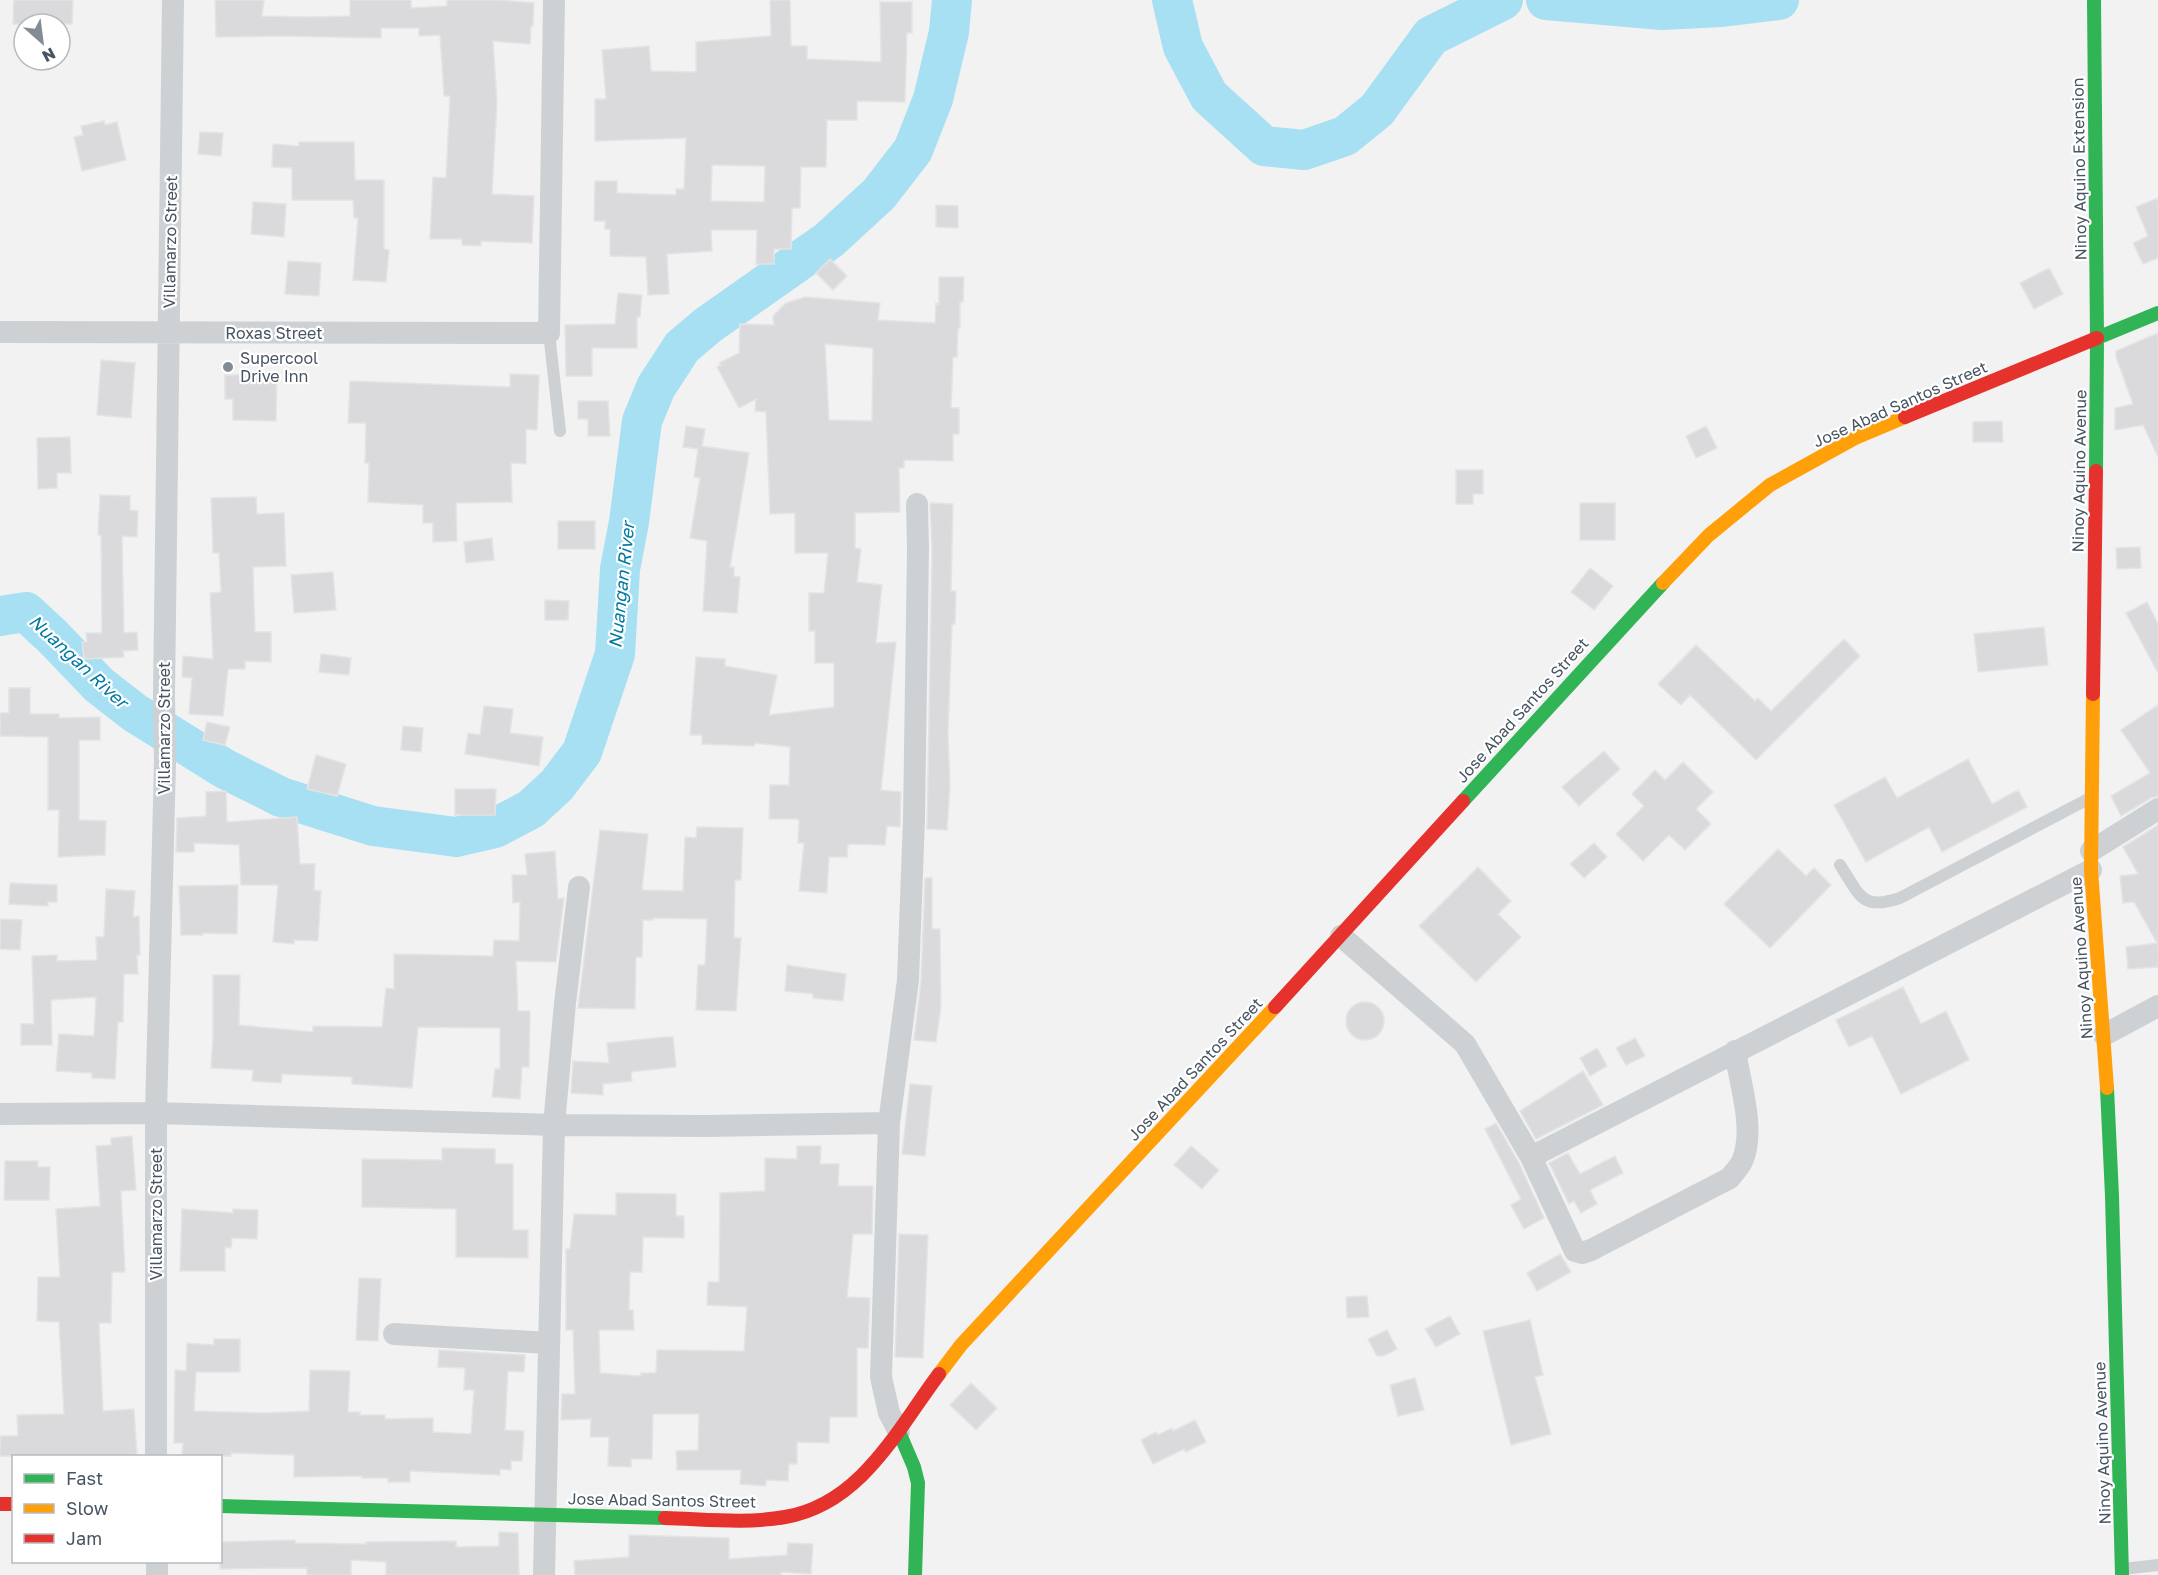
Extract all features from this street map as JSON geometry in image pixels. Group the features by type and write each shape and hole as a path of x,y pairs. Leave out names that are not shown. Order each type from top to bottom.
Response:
{"main road":[{"name":"Ninoy Aquino Extension","path":"2094,0 2097,338"},
{"name":"Jose Abad Santos Street","path":"222,1506 754,1520 795,1515 825,1503 847,1489 879,1460 961,1345 1341,936 1632,614 1709,535 1740,507 1770,485 1855,438 2158,313"},
{"name":"Ninoy Aquino Avenue","path":"2097,338 2091,860 2104,1035 2112,1196 2122,1572"},
{"path":"899,1432 914,1467 918,1483 915,1575"}],"street":[{"name":"Villamarzo Street","path":"156,1455 156,1113 165,762 173,0"},
{"path":"549,333 554,144 554,0"},
{"name":"Roxas Street","path":"0,332 549,333"},
{"path":"899,1432 889,1413 881,1377 889,1123 908,980 914,818 918,549 916,504"},
{"path":"1531,1157 1735,1051 2091,860 2158,809"},
{"path":"544,1575 554,1125 565,1003 579,887"},
{"path":"1341,936 1466,1044 1531,1157 1575,1251 1582,1253 1591,1250 1730,1178 1743,1162 1748,1143 1748,1128 1735,1051"},
{"path":"2104,1035 2158,1006"},
{"path":"0,1114 156,1113 554,1125 706,1126 889,1123"},
{"path":"394,1334 549,1342"}],"lane":[{"path":"549,333 560,431"},
{"path":"1840,865 1859,894 1869,903 1882,904 1900,898 2091,798"},
{"path":"2122,1572 2158,1565"}],"building":[{"path":"14,0 73,0 72,24 72,12 14,12"},
{"path":"215,0 264,0 262,16 310,17 350,16 350,0 411,0 411,8 447,6 447,0 500,0 534,3 530,44 493,41 497,102 492,194 534,196 532,243 481,241 481,246 462,245 462,239 430,239 433,177 446,178 450,96 444,96 440,35 419,36 419,28 381,28 381,38 216,37"},
{"path":"770,0 790,0 791,46 807,46 807,59 881,62 880,2 912,2 912,33 907,33 905,102 857,101 857,120 827,120 826,167 801,167 800,208 792,208 791,249 774,249 774,264 756,264 757,230 711,230 712,251 667,254 669,294 648,295 646,257 610,256 610,229 605,229 605,221 594,221 595,181 617,181 617,193 676,195 676,189 684,189 686,138 595,141 595,99 606,99 602,50 649,46 651,71 696,72 696,42 771,36","holes":["712,165 765,166 764,202 711,201"]},
{"path":"104,121 105,125 117,122 126,160 82,171 74,137 83,135 81,126"},
{"path":"200,132 223,133 221,156 198,154"},
{"path":"299,142 354,142 355,180 384,180 384,249 389,250 386,282 353,280 358,218 354,218 353,200 292,200 292,168 272,167 273,144 299,146"},
{"path":"2158,198 2158,258 2143,264 2133,243 2148,236 2136,207"},
{"path":"253,202 286,204 284,237 251,234"},
{"path":"936,205 958,206 958,228 936,227"},
{"path":"830,259 847,276 833,290 816,273"},
{"path":"288,261 321,263 319,296 285,294"},
{"path":"2049,268 2063,294 2034,309 2020,283"},
{"path":"939,277 964,277 963,302 960,302 957,357 953,357 951,408 959,408 959,434 953,434 953,461 904,460 904,468 899,468 900,512 855,513 855,548 861,549 857,582 882,585 876,643 896,642 881,790 901,792 900,827 887,826 885,845 848,844 847,857 829,857 827,893 799,891 804,843 798,843 799,821 797,819 769,819 770,785 789,785 790,747 755,743 754,746 702,744 702,735 690,735 696,657 725,659 725,666 777,675 769,715 834,707 834,663 815,663 815,631 809,631 809,593 824,593 828,553 795,553 795,513 770,514 766,412 755,411 756,399 739,408 717,367 721,365 719,363 739,353 740,324 774,325 773,316 786,303 805,297 880,303 878,320 935,323 936,303 939,304","holes":["825,344 873,348 872,421 829,420"]},
{"path":"618,293 642,295 640,317 637,317 637,348 592,348 592,376 566,376 565,325 615,324"},
{"path":"2158,333 2158,457 2143,425 2115,430 2115,408 2133,404 2116,357 2116,351"},
{"path":"101,360 135,363 131,418 97,415"},
{"path":"510,374 539,375 537,430 526,429 526,464 511,463 512,502 456,503 457,541 433,542 433,523 423,523 423,505 368,502 369,463 365,463 366,423 348,423 350,381 510,387"},
{"path":"225,375 277,375 276,421 233,420 233,399 225,399"},
{"path":"578,401 608,401 610,436 588,436 588,419 578,419"},
{"path":"2002,421 2003,442 1973,442 1973,422"},
{"path":"686,426 705,429 702,446 749,453 730,567 734,567 734,576 740,577 737,613 703,611 707,541 690,538 700,478 694,477 698,449 683,447"},
{"path":"1706,426 1717,448 1696,458 1686,436"},
{"path":"70,437 71,473 57,473 57,488 38,489 37,438"},
{"path":"1456,470 1483,470 1483,494 1473,494 1473,504 1456,504"},
{"path":"100,495 130,496 130,510 138,511 137,537 122,536 124,633 137,632 138,650 123,651 124,657 84,659 82,642 87,642 86,633 102,633 101,535 98,535"},
{"path":"256,497 257,514 284,513 286,566 253,567 255,632 271,632 271,662 245,661 245,669 228,669 223,716 189,714 192,678 182,677 183,656 213,659 210,593 221,592 219,553 213,553 211,498"},
{"path":"930,503 953,504 951,591 956,591 955,624 952,624 948,735 950,786 947,830 927,829 932,549"},
{"path":"1580,503 1615,503 1615,540 1580,540"},
{"path":"558,521 595,521 595,549 558,549"},
{"path":"492,538 494,560 466,563 464,542"},
{"path":"2140,547 2141,568 2117,569 2116,548"},
{"path":"1590,568 1613,586 1594,610 1571,592"},
{"path":"333,572 336,610 294,613 291,575"},
{"path":"545,600 569,601 568,620 545,620"},
{"path":"2147,602 2158,624 2158,673 2126,613"},
{"path":"2044,627 2048,665 1978,672 1974,634"},
{"path":"1844,639 1860,656 1756,760 1690,695 1681,705 1658,684 1696,645 1755,701 1758,698 1771,711"},
{"path":"321,654 351,658 349,675 319,672"},
{"path":"9,688 30,688 30,714 59,714 59,718 100,717 100,740 79,740 79,820 106,821 105,855 58,857 59,810 48,810 48,737 0,736 0,713 9,713"},
{"path":"2158,705 2158,796 2121,816 2111,796 2150,773 2121,730"},
{"path":"484,706 513,709 510,733 543,737 539,766 465,754 468,733 480,735"},
{"path":"207,722 230,727 225,745 203,740"},
{"path":"403,726 423,728 421,752 401,750"},
{"path":"1604,751 1620,769 1579,806 1562,787"},
{"path":"316,755 346,764 337,796 307,789"},
{"path":"1968,759 1992,804 2018,790 2027,807 1942,852 1929,827 1866,862 1834,805 1885,777 1897,798"},
{"path":"1683,762 1713,792 1696,809 1711,824 1685,850 1669,835 1643,861 1616,834 1644,806 1632,794 1655,770 1665,780"},
{"path":"455,789 496,789 495,815 455,815"},
{"path":"226,791 227,822 297,817 300,864 315,864 314,890 321,891 318,941 294,940 294,944 273,942 278,885 241,885 239,845 194,843 194,852 176,852 177,818 206,816 206,792"},
{"path":"2158,825 2158,967 2128,969 2126,947 2157,943 2134,902 2123,903 2120,876 2138,874 2123,847"},
{"path":"697,827 743,828 741,880 735,880 734,938 741,938 736,1011 696,1010 698,965 705,965 707,919 653,918 653,920 643,920 642,957 636,957 635,1009 578,1008 600,830 648,834 642,890 683,891 685,837 696,838"},
{"path":"1594,843 1607,857 1584,878 1570,864"},
{"path":"1778,849 1806,876 1814,868 1831,885 1770,948 1724,904"},
{"path":"555,851 558,899 564,898 556,962 516,961 518,1011 530,1011 529,1067 522,1067 520,1099 492,1097 495,1069 500,1069 500,1028 418,1027 412,1088 352,1084 352,1077 282,1074 281,1083 252,1081 253,1070 211,1068 213,975 240,975 239,1025 313,1032 313,1026 382,1027 386,988 394,989 394,954 493,956 494,940 519,941 520,902 513,903 512,875 527,875 525,854"},
{"path":"1478,867 1511,901 1498,914 1521,937 1476,982 1419,926"},
{"path":"925,878 932,878 932,929 940,929 941,1007 936,1042 914,1040 921,981"},
{"path":"10,883 57,885 57,902 48,902 48,906 9,904"},
{"path":"238,885 237,934 181,935 179,886"},
{"path":"106,889 135,891 133,917 139,916 138,974 124,974 123,1022 118,1022 115,1079 92,1078 92,1073 56,1071 59,1034 94,1036 96,997 51,1000 52,1045 21,1045 21,1024 34,1024 32,956 57,955 57,961 97,960 96,937 104,937"},
{"path":"0,919 22,920 20,950 0,949"},
{"path":"787,965 846,974 843,1001 813,998 813,994 785,991"},
{"path":"1903,987 1921,1024 1946,1011 1969,1060 1901,1094 1872,1036 1849,1047 1836,1020"},
{"path":"1365,1002 1378,1008 1384,1021 1378,1034 1365,1040 1352,1034 1346,1021 1352,1008"},
{"path":"673,1037 676,1067 631,1072 632,1081 603,1084 603,1095 571,1093 573,1061 609,1063 607,1043"},
{"path":"1635,1038 1645,1056 1626,1065 1616,1048"},
{"path":"1597,1048 1607,1066 1590,1076 1580,1058"},
{"path":"1583,1071 1603,1105 1536,1139 1520,1111"},
{"path":"910,1084 932,1086 925,1156 902,1154"},
{"path":"1496,1123 1519,1163 1544,1218 1524,1229 1511,1205 1521,1199 1485,1129"},
{"path":"132,1136 136,1190 121,1191 125,1272 112,1272 111,1323 99,1323 103,1411 134,1409 137,1455 0,1456 0,1436 18,1436 17,1415 64,1414 59,1322 37,1321 38,1277 60,1277 56,1209 100,1206 96,1146 111,1145 111,1138"},
{"path":"797,1146 821,1146 820,1164 839,1164 838,1186 873,1186 872,1234 853,1234 847,1297 870,1298 868,1348 857,1348 857,1417 830,1417 829,1443 797,1442 797,1464 789,1464 788,1481 766,1480 766,1486 740,1484 741,1470 677,1470 676,1451 698,1450 699,1414 653,1414 652,1459 631,1459 631,1467 608,1466 609,1437 590,1437 591,1419 561,1420 562,1394 575,1394 573,1330 566,1330 566,1249 570,1249 574,1214 616,1215 616,1193 676,1194 676,1216 684,1216 684,1238 643,1237 642,1272 630,1272 629,1310 633,1310 634,1330 599,1330 600,1373 641,1376 641,1373 656,1373 657,1350 744,1351 747,1307 707,1305 708,1282 719,1282 720,1193 765,1191 765,1158 797,1159"},
{"path":"1191,1146 1219,1170 1202,1189 1174,1165"},
{"path":"442,1148 495,1149 495,1164 513,1164 513,1230 528,1230 528,1258 456,1257 456,1209 362,1207 362,1159 442,1160"},
{"path":"1568,1153 1580,1174 1615,1156 1623,1173 1590,1190 1597,1204 1581,1213 1574,1201 1569,1204 1549,1163"},
{"path":"5,1161 38,1161 38,1167 50,1167 49,1200 4,1200"},
{"path":"182,1209 233,1213 233,1209 258,1210 257,1239 232,1238 231,1248 225,1247 225,1271 180,1271"},
{"path":"899,1234 928,1235 923,1358 895,1357"},
{"path":"1560,1254 1571,1272 1537,1291 1527,1273"},
{"path":"359,1278 381,1279 378,1341 356,1340"},
{"path":"1367,1296 1369,1317 1347,1318 1346,1297"},
{"path":"1450,1316 1460,1334 1436,1347 1425,1329"},
{"path":"1530,1320 1543,1375 1535,1377 1551,1434 1511,1445 1483,1331"},
{"path":"1387,1330 1397,1349 1384,1356 1377,1356 1368,1339"},
{"path":"214,1339 240,1339 240,1372 196,1372 194,1411 266,1413 309,1411 310,1370 350,1371 348,1412 360,1412 360,1415 385,1415 385,1419 433,1418 433,1432 471,1434 474,1390 464,1390 465,1368 438,1367 439,1350 525,1355 524,1372 508,1371 505,1430 524,1431 522,1461 511,1461 511,1470 500,1469 500,1475 410,1471 410,1482 388,1482 388,1478 362,1478 362,1476 294,1477 294,1455 231,1453 231,1456 182,1455 183,1443 174,1443 175,1370 186,1371 187,1343 214,1345"},
{"path":"1415,1378 1424,1410 1398,1416 1390,1385"},
{"path":"971,1383 997,1408 976,1430 950,1405"},
{"path":"1195,1420 1206,1442 1186,1452 1184,1449 1153,1464 1141,1440 1156,1432 1158,1435 1172,1428 1173,1431"},
{"path":"499,1532 518,1533 519,1575 386,1575 386,1562 351,1560 351,1575 307,1575 307,1568 220,1569 222,1542 295,1540 295,1543 366,1544 366,1542 456,1541 456,1547 499,1546"},
{"path":"629,1535 729,1538 729,1559 787,1555 788,1543 813,1544 811,1574 781,1572 781,1575 575,1575 574,1561 629,1557"}],"waterway":[{"name":"Nuangan River","path":"0,616 26,612 99,685 135,713 225,769 281,797 373,826 456,837 495,828 531,809 557,785 582,752 615,654 620,569 629,522 642,421 656,387 682,347 708,325 829,240 879,194 913,150 933,99 949,32 952,0"},
{"name":"Nuangan River","path":"1172,0 1183,47 1209,96 1264,146 1304,150 1345,136 1377,110 1431,36 1503,0"},
{"name":"Nuangan River","path":"1546,0 1662,10 1722,7 1779,0"}],"traffic: fast":[{"path":"2094,0 2096,471"},
{"path":"2097,338 2158,313"},
{"path":"1463,801 1663,583"},
{"path":"2107,1088 2122,1575"},
{"path":"899,1432 914,1467 918,1483 915,1575"},
{"path":"222,1506 665,1518"}],"traffic: slow":[{"path":"1663,583 1709,535 1770,485 1855,438 1905,417"},
{"path":"2093,694 2091,870 2107,1088"},
{"path":"939,1374 961,1345 1275,1007"}],"traffic: jam":[{"path":"1905,417 2097,338"},
{"path":"2093,694 2096,471"},
{"path":"1275,1007 1463,801"},
{"path":"665,1518 770,1519 812,1509 835,1497 875,1462 939,1374"},
{"path":"0,1504 12,1504"}],"place":[{"name":"Supercool Drive Inn","path":"228,367"}]}
